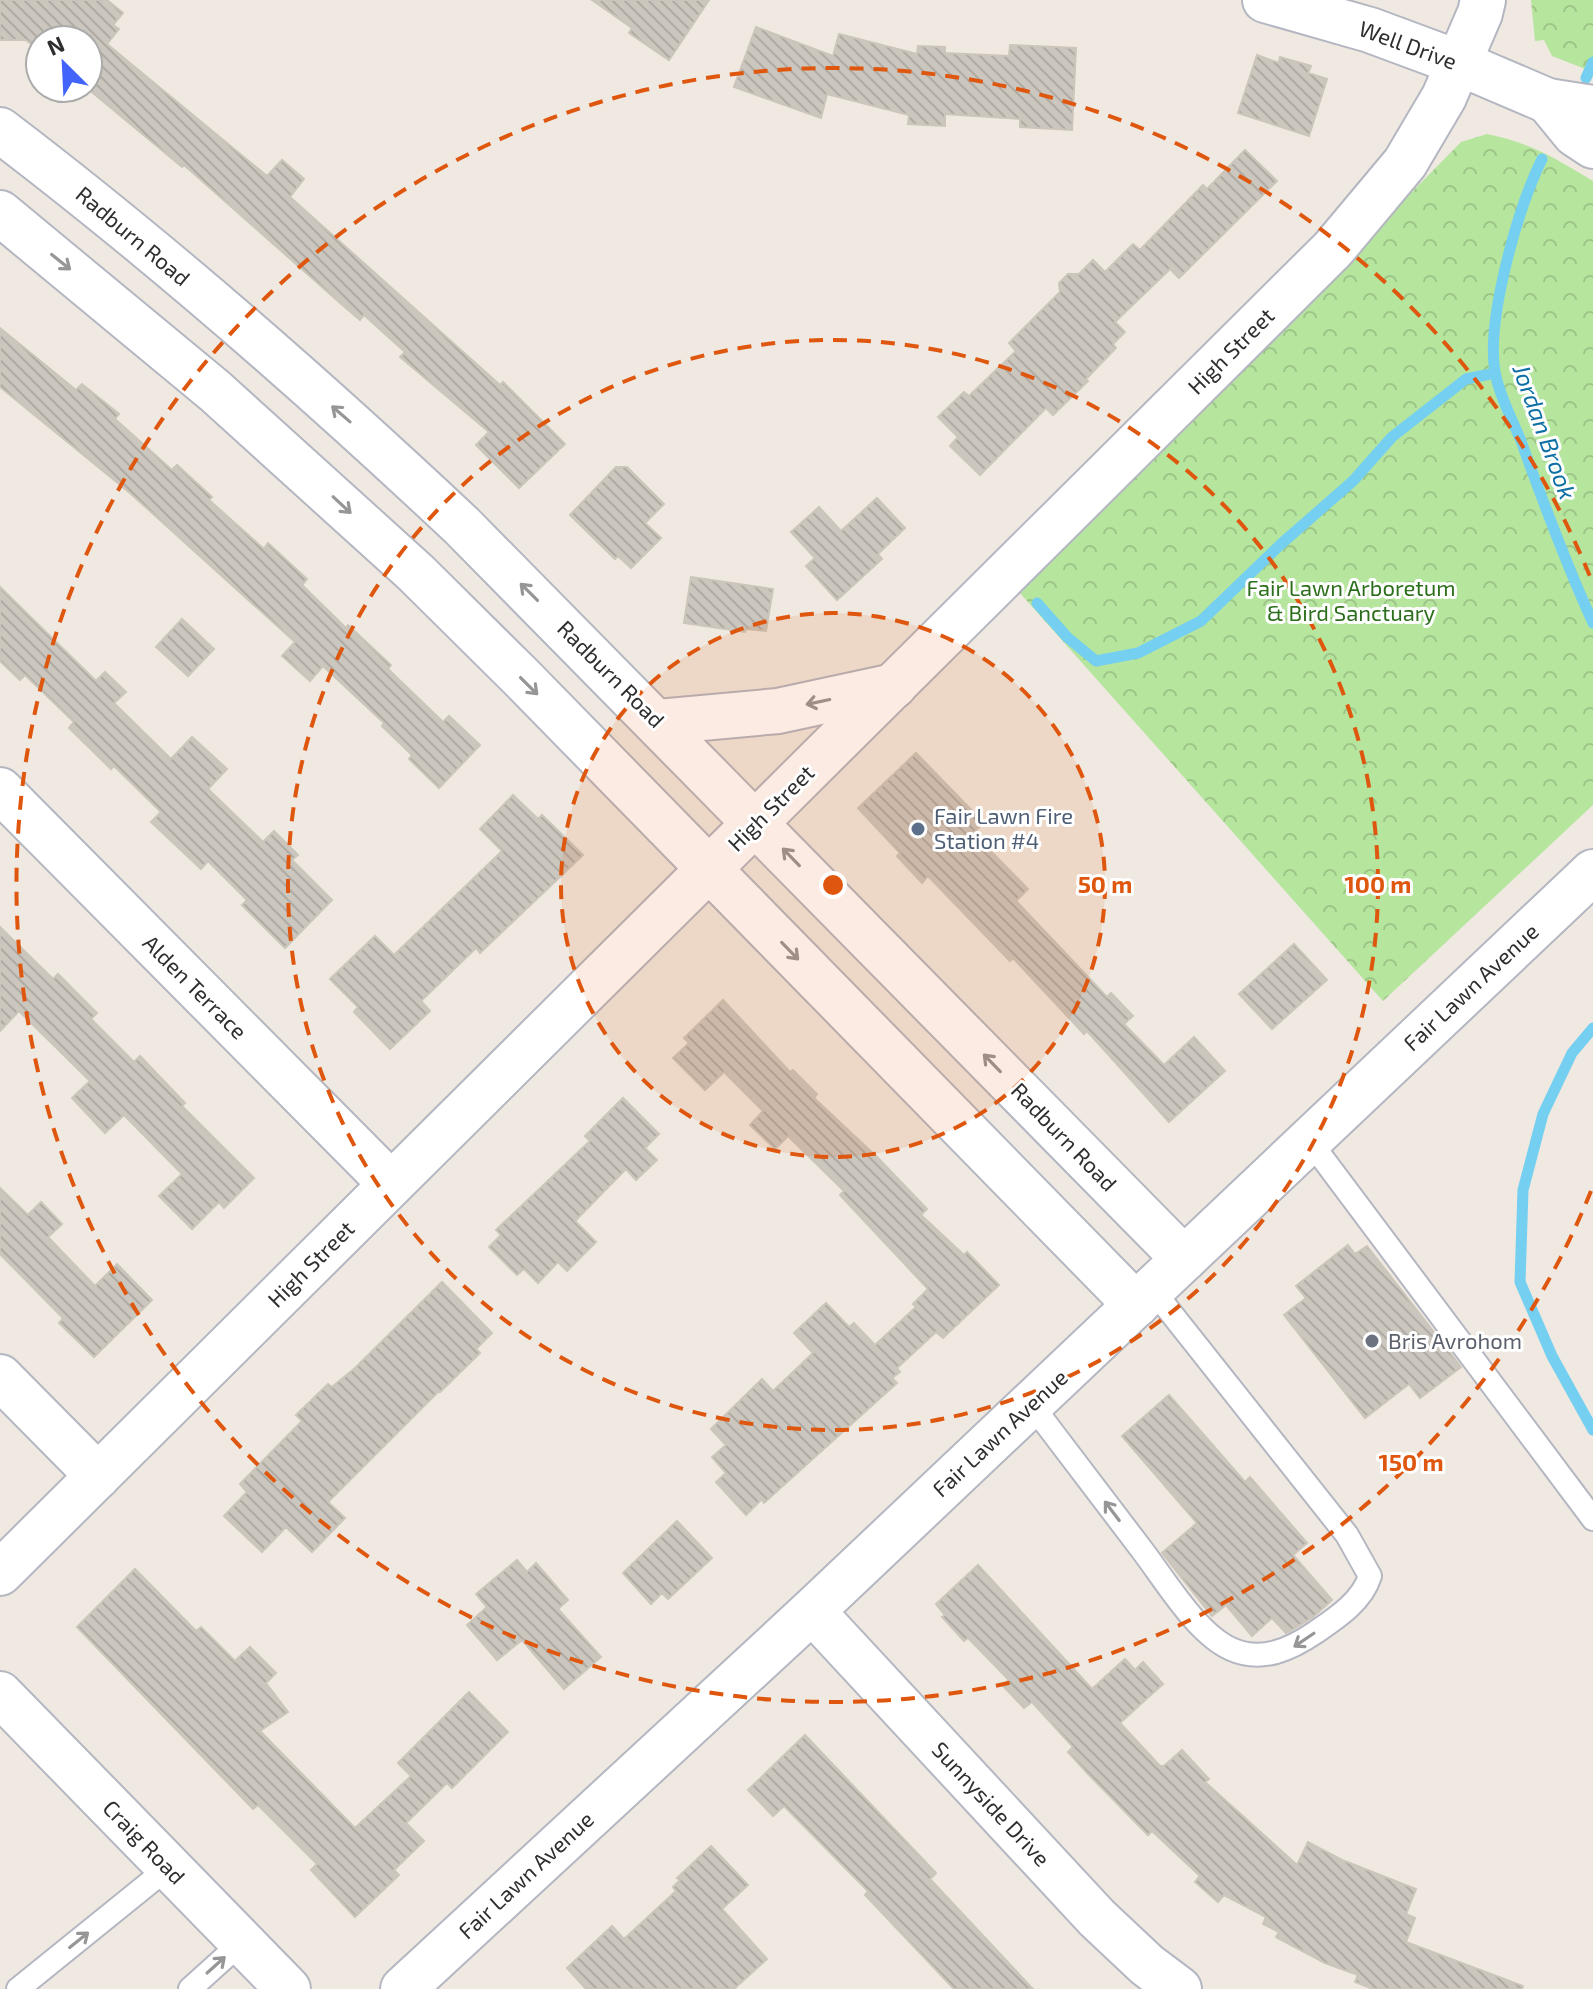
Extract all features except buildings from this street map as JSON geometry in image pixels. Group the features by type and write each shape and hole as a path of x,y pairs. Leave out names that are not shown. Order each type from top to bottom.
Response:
{"street":[{"name":"Well Drive","path":"1265,0 1370,30 1548,101 1593,108"},
{"name":"High Street","path":"0,1573 1333,249 1405,163 1444,97 1483,0"},
{"name":"Well Drive","path":"1548,101 1575,134 1593,146"},
{"name":"Radburn Road","path":"0,130 150,249 359,429 462,526 1184,1259"},
{"path":"0,213 107,300 325,489 416,573 709,869 1144,1297"},
{"path":"658,722 778,711 894,686"},
{"name":"Alden Terrace","path":"0,790 391,1184"},
{"name":"Fair Lawn Avenue","path":"403,1989 812,1611 1593,872"},
{"path":"0,1377 98,1476"},
{"name":"Sunnyside Drive","path":"812,1611 1097,1918 1147,1965 1179,1989"},
{"name":"Craig Road","path":"0,1694 288,1989"}],"lane":[{"path":"1309,1140 1593,1519"},
{"path":"1031,1404 1182,1602 1210,1634 1232,1649 1264,1655 1292,1648 1333,1621 1365,1591 1370,1576 1347,1535 1144,1297"},
{"path":"18,1989 169,1867"},
{"path":"190,1989 242,1942"}],"green space":[{"path":"1531,0 1593,0 1593,72 1552,56 1544,40 1535,41"},
{"name":"Fair Lawn Arboretum & Bird Sanctuary","path":"1487,134 1542,152 1593,181 1593,805 1383,1001 1019,592 1461,142"}],"waterway":[{"name":"Jordan Brook","path":"1586,78 1593,62"},
{"name":"Jordan Brook","path":"1542,159 1523,205 1506,264 1495,324 1495,372 1555,533 1593,623"},
{"path":"1037,603 1067,637 1096,661 1138,653 1201,621 1281,544 1353,481 1392,437 1466,379 1495,373"},
{"name":"Jordan Brook","path":"1593,1028 1572,1053 1543,1114 1523,1190 1520,1282 1552,1356 1593,1430"}],"place":[{"name":"Fair Lawn Fire Station #4","path":"918,829"},
{"name":"Bris Avrohom","path":"1372,1341"}]}
